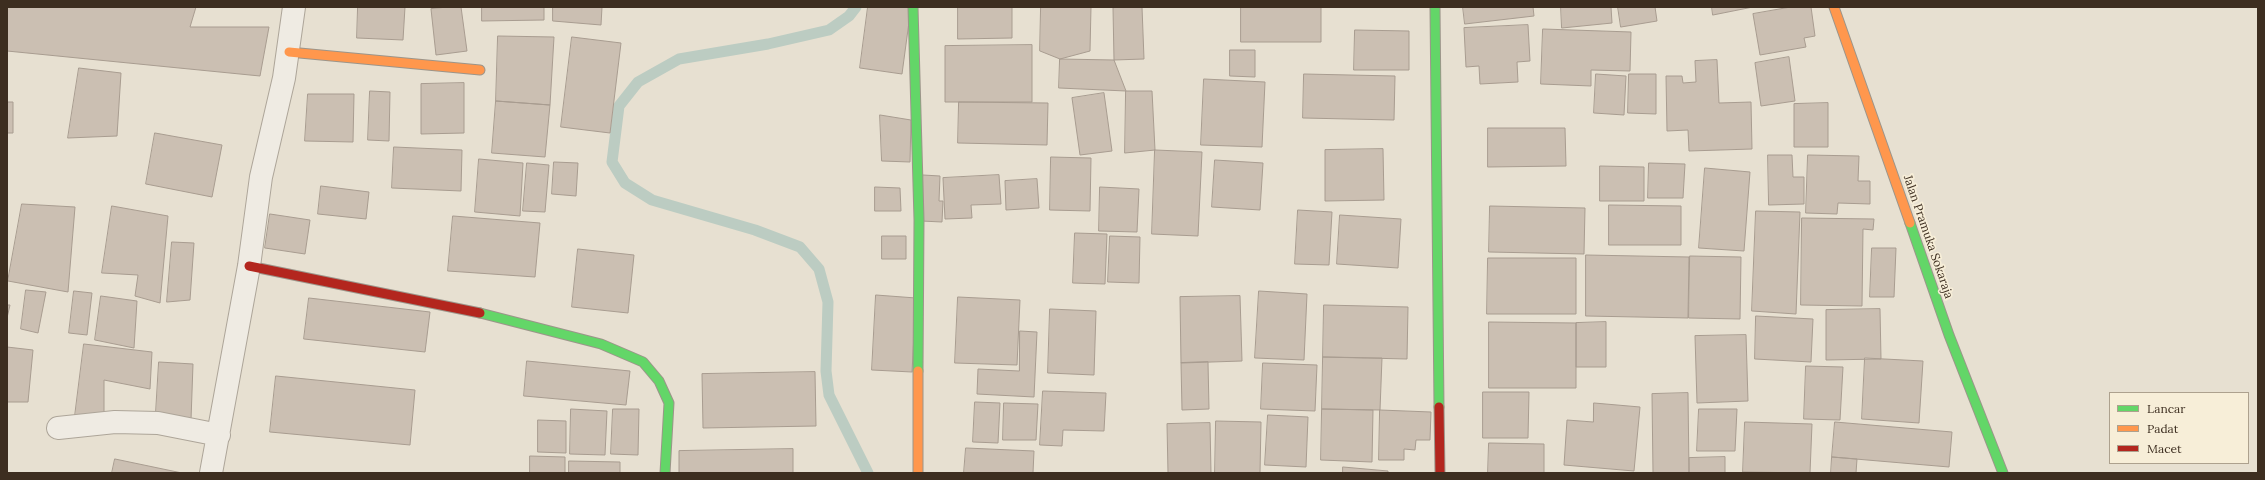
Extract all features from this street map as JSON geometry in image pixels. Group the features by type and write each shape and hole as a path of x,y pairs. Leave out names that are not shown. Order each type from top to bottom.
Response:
{"street":[{"path":"211,473 249,266 260,177 289,52 294,7"},
{"path":"913,7 919,220 918,473"},
{"path":"1435,7 1440,473"},
{"name":"Jalan Pramuka Sokaraja","path":"1834,7 1949,335 2003,473"},
{"path":"289,52 480,70"},
{"path":"249,266 513,320 601,344 643,362 659,380 669,403 665,473"},
{"path":"58,428 115,422 158,423 219,435"}],"building":[{"path":"7,7 196,7 190,27 269,27 260,76 7,51"},
{"path":"358,7 405,7 403,40 357,38"},
{"path":"461,7 467,51 436,55 431,9"},
{"path":"482,7 544,7 544,20 482,21"},
{"path":"553,7 602,7 601,25 553,21"},
{"path":"868,7 911,7 902,74 860,68"},
{"path":"958,7 1012,7 1012,38 958,39"},
{"path":"1041,7 1091,7 1090,51 1060,59 1040,51"},
{"path":"1142,7 1144,59 1114,60 1113,8"},
{"path":"1241,7 1321,7 1321,42 1241,42"},
{"path":"1463,7 1533,7 1534,16 1465,24"},
{"path":"1561,7 1611,7 1612,23 1562,28"},
{"path":"1618,7 1655,7 1657,21 1621,27"},
{"path":"1712,7 1753,7 1713,15"},
{"path":"1791,7 1811,7 1815,36 1804,38 1806,47 1760,55 1753,14"},
{"path":"1528,25 1530,61 1517,62 1518,82 1480,84 1479,66 1466,67 1464,28"},
{"path":"1543,29 1631,32 1630,71 1591,70 1591,86 1541,84"},
{"path":"1355,30 1409,31 1409,70 1354,70"},
{"path":"498,36 554,37 550,105 496,101"},
{"path":"572,37 621,43 610,133 561,127"},
{"path":"1032,45 1032,102 945,102 945,46"},
{"path":"1230,50 1255,50 1255,77 1230,76"},
{"path":"1789,57 1795,101 1761,106 1755,63"},
{"path":"1060,59 1114,60 1126,91 1059,88"},
{"path":"1717,60 1719,103 1751,102 1752,149 1689,151 1688,130 1667,131 1666,76 1682,76 1683,83 1696,82 1695,61"},
{"path":"79,68 121,73 117,136 68,138"},
{"path":"1304,74 1395,76 1394,120 1303,118"},
{"path":"1596,74 1626,76 1624,115 1594,113"},
{"path":"1629,74 1656,74 1656,114 1628,113"},
{"path":"1204,79 1265,82 1262,147 1201,145"},
{"path":"464,83 464,133 421,134 421,84"},
{"path":"370,91 390,92 389,141 368,140"},
{"path":"1126,91 1152,91 1155,150 1125,153"},
{"path":"1104,93 1112,151 1080,155 1072,98"},
{"path":"308,94 354,94 353,142 305,141"},
{"path":"496,101 550,105 545,157 492,153"},
{"path":"7,102 13,102 13,133 7,133"},
{"path":"959,102 1048,103 1047,145 958,143"},
{"path":"1828,103 1828,147 1794,147 1794,104"},
{"path":"880,115 911,120 910,162 882,161"},
{"path":"1488,128 1565,128 1566,166 1488,167"},
{"path":"155,133 222,145 212,197 146,184"},
{"path":"394,147 462,150 461,191 392,188"},
{"path":"1383,149 1384,200 1325,201 1325,150"},
{"path":"1155,150 1202,152 1198,236 1152,234"},
{"path":"1768,155 1792,155 1793,177 1804,177 1804,204 1769,205"},
{"path":"1808,155 1859,156 1858,181 1870,181 1870,204 1838,203 1837,214 1806,213"},
{"path":"1051,157 1091,158 1090,211 1050,210"},
{"path":"479,159 523,163 520,216 475,212"},
{"path":"1215,160 1263,163 1260,210 1212,207"},
{"path":"554,162 578,163 576,196 552,194"},
{"path":"527,163 549,165 545,212 523,211"},
{"path":"1649,163 1685,164 1683,198 1648,198"},
{"path":"1600,166 1644,167 1644,201 1600,201"},
{"path":"1705,168 1750,172 1744,251 1699,248"},
{"path":"923,175 940,176 939,201 943,201 942,222 921,221"},
{"path":"999,175 1001,204 971,205 972,218 945,219 943,178"},
{"path":"1037,179 1039,208 1006,210 1005,181"},
{"path":"321,186 369,192 366,219 318,214"},
{"path":"875,187 900,188 901,211 875,211"},
{"path":"1100,187 1139,189 1137,232 1099,231"},
{"path":"22,204 75,207 68,292 8,281"},
{"path":"1609,205 1681,206 1681,245 1609,245"},
{"path":"112,206 168,216 160,303 135,296 138,275 102,273"},
{"path":"1490,206 1585,208 1584,254 1489,252"},
{"path":"1298,210 1332,212 1329,265 1295,264"},
{"path":"1756,211 1800,212 1796,314 1752,311"},
{"path":"270,214 310,220 305,254 265,248"},
{"path":"1340,215 1401,219 1398,268 1337,264"},
{"path":"453,216 540,223 535,277 448,271"},
{"path":"1802,218 1874,219 1873,230 1863,229 1862,306 1801,305"},
{"path":"1075,233 1107,234 1105,284 1073,283"},
{"path":"882,236 906,236 906,259 882,259"},
{"path":"1110,236 1140,237 1139,283 1108,282"},
{"path":"172,242 194,243 190,300 167,302"},
{"path":"1872,248 1896,248 1894,297 1870,297"},
{"path":"578,249 634,255 628,313 572,307"},
{"path":"1586,255 1689,257 1688,318 1586,316"},
{"path":"1690,256 1741,257 1740,319 1689,318"},
{"path":"1488,258 1576,258 1576,314 1487,314"},
{"path":"26,290 46,292 38,333 21,329"},
{"path":"74,291 92,293 87,335 69,333"},
{"path":"1259,291 1307,294 1304,360 1255,358"},
{"path":"876,295 916,298 912,372 872,370"},
{"path":"101,296 137,301 134,348 95,340"},
{"path":"1240,296 1242,361 1181,363 1180,297"},
{"path":"958,297 1020,300 1017,365 955,363"},
{"path":"309,298 430,312 425,352 304,339"},
{"path":"7,305 10,305 7,318"},
{"path":"1324,305 1408,307 1407,359 1323,357"},
{"path":"1050,309 1096,311 1094,375 1048,373"},
{"path":"1880,309 1881,359 1826,360 1826,310"},
{"path":"1756,316 1813,319 1811,362 1755,359"},
{"path":"1489,322 1576,323 1576,388 1489,388"},
{"path":"1606,322 1606,367 1576,367 1576,323"},
{"path":"1020,331 1037,332 1034,397 977,394 978,369 1019,371"},
{"path":"1746,335 1748,401 1697,403 1695,336"},
{"path":"84,344 152,352 150,389 104,380 104,417 75,416"},
{"path":"7,347 33,350 28,402 7,402"},
{"path":"1323,357 1382,358 1380,410 1322,409"},
{"path":"1865,358 1923,361 1919,423 1862,419"},
{"path":"527,361 630,371 626,405 524,396"},
{"path":"159,362 193,364 191,420 156,412"},
{"path":"1208,362 1209,409 1182,410 1181,363"},
{"path":"1263,363 1317,365 1315,411 1261,409"},
{"path":"1806,366 1843,367 1840,420 1804,419"},
{"path":"815,372 816,426 703,428 702,374"},
{"path":"276,376 415,390 410,445 270,432"},
{"path":"1043,391 1106,393 1104,431 1063,430 1062,446 1040,445"},
{"path":"1483,392 1529,392 1528,438 1483,438"},
{"path":"1688,393 1689,473 1653,473 1652,394"},
{"path":"975,402 1000,403 998,443 973,442"},
{"path":"1004,403 1038,404 1036,440 1003,440"},
{"path":"1594,403 1640,407 1634,471 1564,465 1567,420 1593,422"},
{"path":"571,409 607,411 605,455 570,454"},
{"path":"613,409 639,409 638,455 611,454"},
{"path":"1322,409 1373,410 1372,462 1321,460"},
{"path":"1699,409 1737,409 1735,451 1697,451"},
{"path":"1380,410 1431,412 1430,440 1416,440 1415,450 1404,449 1404,460 1379,460"},
{"path":"1268,415 1308,417 1306,467 1265,465"},
{"path":"538,420 566,421 566,453 538,452"},
{"path":"1216,421 1261,422 1260,473 1215,473"},
{"path":"1745,422 1812,424 1810,473 1743,472"},
{"path":"1835,422 1952,432 1949,467 1832,457"},
{"path":"1210,423 1211,473 1168,473 1167,424"},
{"path":"1489,443 1544,444 1544,473 1488,473"},
{"path":"966,448 1034,451 1033,473 964,473"},
{"path":"793,449 793,473 679,473 679,451"},
{"path":"530,456 565,457 565,473 530,473"},
{"path":"1725,457 1725,473 1689,473 1689,458"},
{"path":"1832,457 1857,459 1856,473 1831,473"},
{"path":"115,459 182,473 112,473"},
{"path":"569,461 620,462 620,473 569,473"},
{"path":"1343,467 1388,471 1388,473 1343,473"}],"waterway":[{"path":"856,7 849,16 829,30 768,44 679,59 638,82 619,106 612,162 625,183 652,200 755,230 800,247 819,269 828,302 826,371 829,395 868,473"}],"traffic: fast":[{"path":"913,7 919,220 918,371"},
{"path":"1435,7 1439,407"},
{"path":"1910,223 1949,335 2003,473"},
{"path":"480,313 601,344 643,362 659,381 669,403 665,473"}],"traffic: slow":[{"path":"1834,7 1910,223"},
{"path":"289,52 480,70"},
{"path":"918,371 918,473"}],"traffic: jam":[{"path":"249,266 480,313"},
{"path":"1439,407 1440,473"}]}
